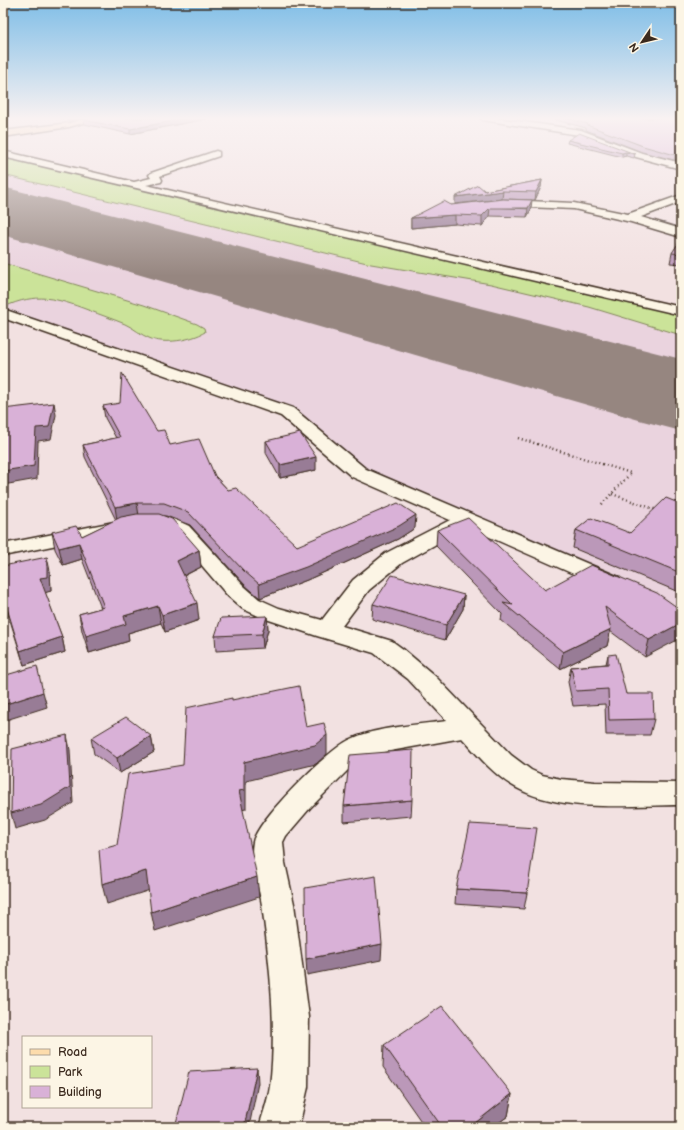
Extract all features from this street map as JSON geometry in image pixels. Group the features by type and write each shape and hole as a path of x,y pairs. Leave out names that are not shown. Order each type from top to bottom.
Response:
{"street":[{"path":"75,171 681,311"},
{"path":"132,184 157,180 154,175 167,171"},
{"path":"630,218 681,198"},
{"path":"489,204 574,206 630,218 681,233"},
{"path":"3,313 287,412 358,473 625,589"},
{"path":"326,631 360,585 394,558 466,519"},
{"path":"3,550 139,523 170,523 182,530 236,591 251,604 271,613 326,631 383,647 394,654 407,664 494,756 516,775 544,787 576,792 681,794"},
{"path":"280,1127 289,1087 291,1016 278,904 269,863 268,842 275,828 300,800 347,754 359,747 389,739 468,727"}],"path":[{"path":"518,438 631,473 601,505"},
{"path":"612,494 660,511"}],"shaded area":[{"path":"3,171 67,171 681,313 681,607 362,466 293,411 3,307"}],"green space":[{"path":"3,171 67,171 681,313 681,335 589,307 491,284 371,264 3,175"},
{"path":"3,263 144,305 197,324 204,328 205,332 178,341 162,341 146,337 116,320 66,302 46,298 37,298 16,302 4,307"}],"building":[{"path":"542,180 536,192 503,191 455,197 478,185 485,191"},
{"path":"503,199 532,200 528,208 490,208 482,216 455,215 411,218 444,201 451,205"},
{"path":"681,239 681,254 672,253"},
{"path":"122,373 157,431 164,430 170,445 199,439 215,476 228,490 236,488 297,546 398,503 416,515 399,526 306,567 259,584 244,571 188,512 164,503 137,503 115,507 83,445 120,437 103,406 120,403"},
{"path":"54,403 49,427 36,428 34,466 3,471 3,409"},
{"path":"300,433 316,457 280,465 266,441"},
{"path":"666,498 681,504 681,573 576,530 591,518 630,533"},
{"path":"137,514 159,514 172,519 199,550 177,561 197,603 162,615 158,606 124,616 126,624 86,636 79,614 104,607 79,543 59,548 52,532 76,526 82,536 121,517"},
{"path":"468,518 545,590 591,565 657,593 681,610 681,623 649,640 605,607 611,629 563,652 503,603 513,605 437,530"},
{"path":"47,557 47,577 40,578 62,637 20,651 3,595 3,566"},
{"path":"392,575 464,595 446,625 373,604"},
{"path":"267,616 262,634 215,636 221,618"},
{"path":"616,654 626,694 653,694 654,719 609,720 608,689 576,691 571,667 608,664 608,655"},
{"path":"37,666 43,692 3,705 3,676"},
{"path":"299,686 306,727 324,723 327,735 315,745 244,762 244,790 239,791 257,877 151,912 146,871 102,884 99,850 117,845 128,774 183,765 186,708"},
{"path":"126,717 151,736 117,758 91,738"},
{"path":"67,735 70,787 41,805 11,813 12,749"},
{"path":"413,750 412,800 344,806 350,755"},
{"path":"470,824 537,828 527,893 456,889"},
{"path":"376,876 382,944 306,959 305,888"},
{"path":"442,1006 512,1094 470,1127 442,1127 384,1045"},
{"path":"257,1068 244,1127 175,1127 189,1072"}],"runway":[{"path":"3,210 681,395"}]}
